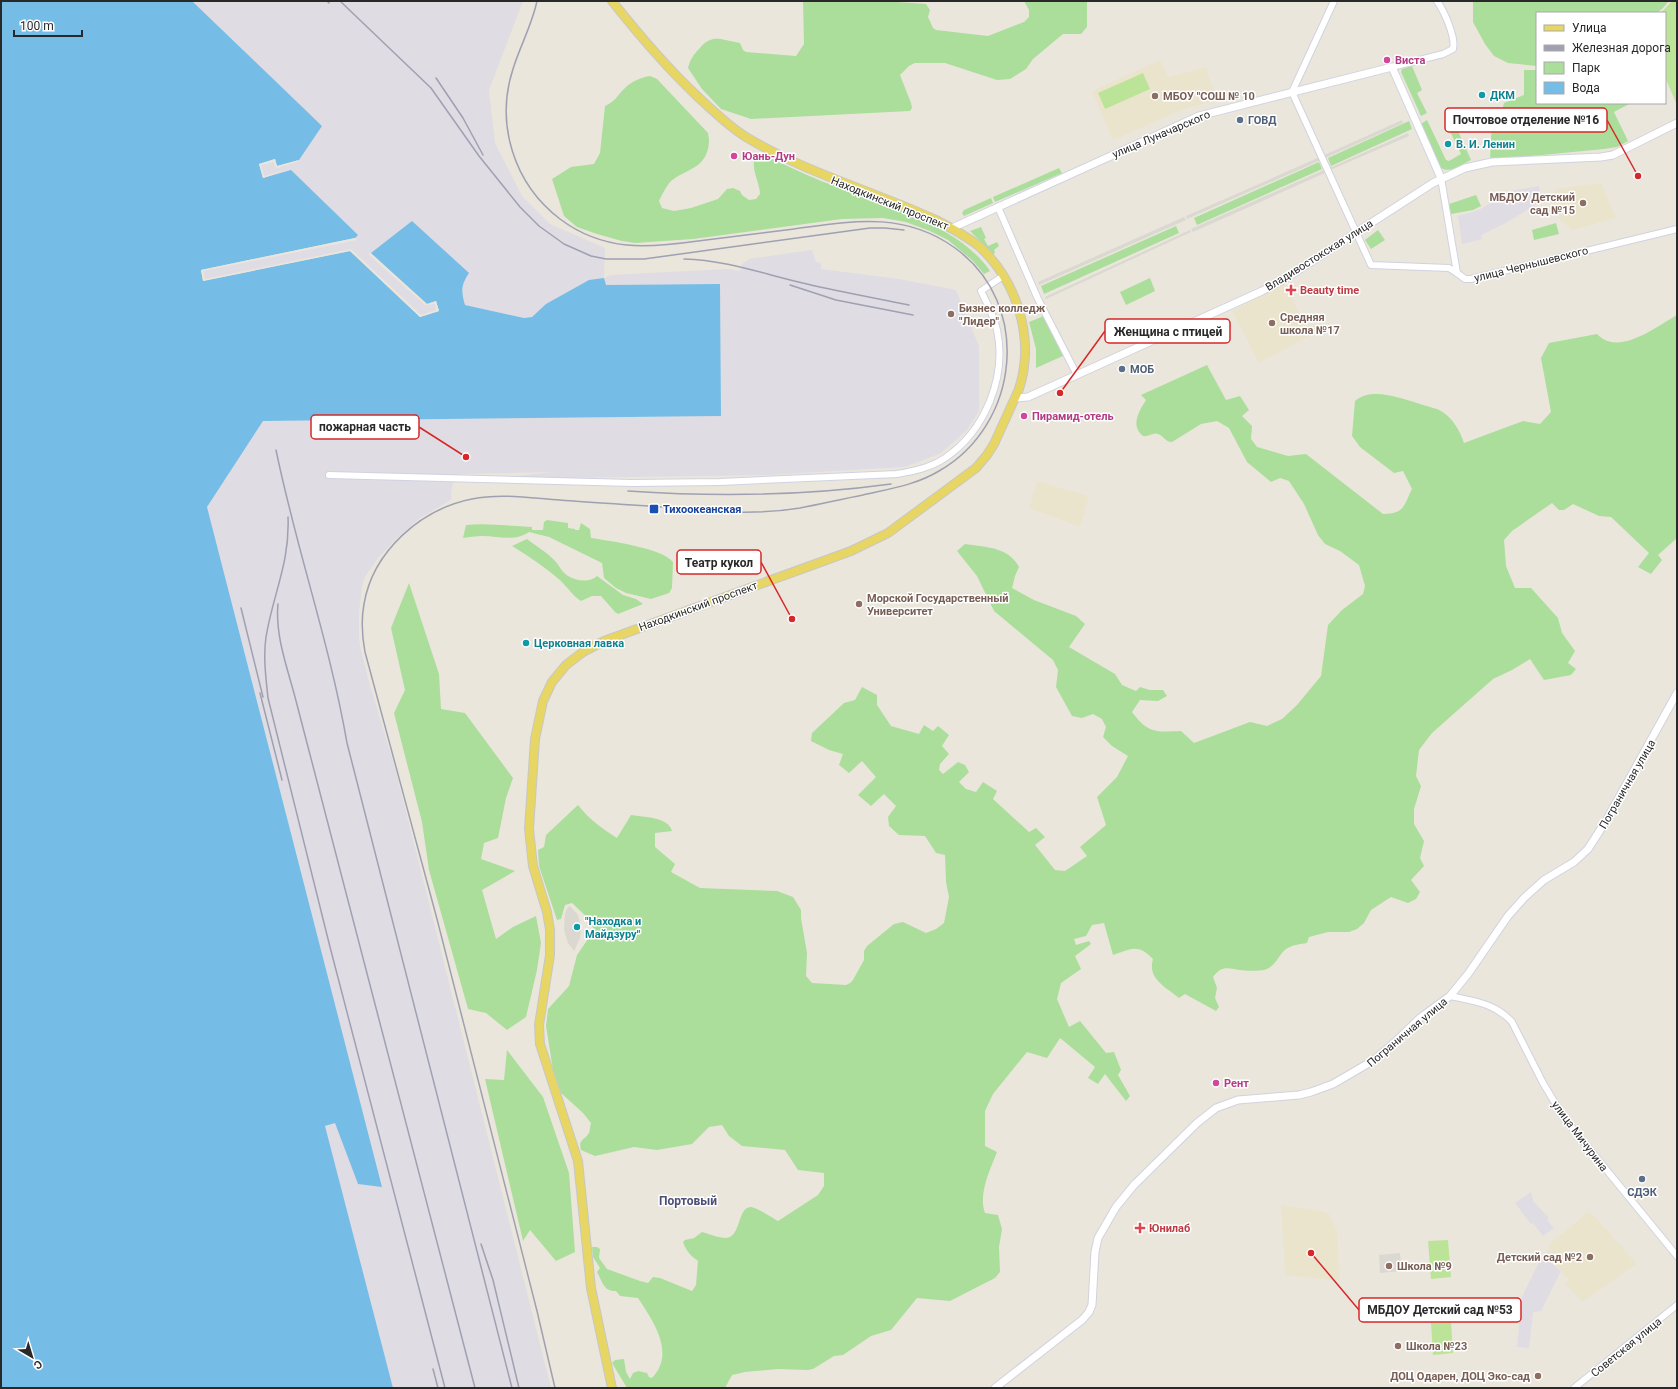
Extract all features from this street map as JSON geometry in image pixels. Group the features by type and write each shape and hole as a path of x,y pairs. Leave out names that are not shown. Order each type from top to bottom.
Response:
{"main road":[{"name":"Находкинский проспект","path":"612,1 646,44 670,70 713,112 745,136 797,164 920,213 952,228 979,247 1003,276 1018,306 1025,332 1025,368 1016,398 994,444 982,462 965,477 888,533 851,551 604,641 577,656 558,674 547,691 538,719 529,811 531,855 547,912 550,936 548,969 540,1014 539,1034 543,1054 578,1161 591,1288 612,1388"},
{"name":"улица Луначарского","path":"952,228 1199,116 1392,67"},
{"path":"1392,67 1441,178"},
{"name":"Владивостокская улица","path":"1016,398 1028,397 1262,291 1286,278 1355,232 1441,178 1465,168 1482,163 1601,157 1613,155 1677,123"},
{"name":"Пограничная улица","path":"995,1388 1089,1312 1092,1299 1096,1244 1101,1232 1116,1207 1134,1185 1197,1123 1216,1108 1230,1102 1299,1095 1322,1089 1337,1082 1374,1060 1393,1044 1416,1021 1450,996 1468,974 1500,926 1519,902 1537,885 1574,862 1588,849 1606,821 1677,693"}],"street":[{"path":"1334,1 1292,92 1355,232 1371,265 1450,268 1457,273"},
{"name":"улица Луначарского","path":"1392,67 1453,50 1453,42 1445,14 1437,1"},
{"name":"улица Чернышевского","path":"1441,178 1457,273 1465,279 1471,280 1677,229"},
{"path":"998,207 1038,299 1076,375"},
{"path":"329,475 632,483 720,482 897,474 920,469 939,461 962,445 980,422 987,409 997,375 999,338 994,319 981,291 1003,276"},
{"name":"улица Мичурина","path":"1450,996 1494,1007 1505,1014 1512,1022 1543,1083 1564,1118 1677,1256"},
{"name":"Советская улица","path":"1574,1388 1677,1305"}],"shaded area":[{"path":"192,1 523,1 489,90 495,143 522,196 550,224 605,248 604,278 546,304 532,317 524,318 465,305 462,294 464,281 436,301 439,311 420,317 203,281 201,270 263,178 259,164 322,126"},
{"name":"МБОУ \"СОШ № 10","path":"1160,60 1168,77 1206,67 1216,101 1184,109 1113,140 1092,91"},
{"path":"1402,120 1403,123 1323,159 1322,156"},
{"path":"1408,133 1409,136 1328,171 1327,169"},
{"path":"1320,157 1321,160 1187,219 1186,216"},
{"path":"1326,169 1327,172 1193,232 1191,229"},
{"name":"МБДОУ Детский сад №15","path":"1601,183 1616,218 1573,230 1560,220 1555,189"},
{"path":"1539,186 1539,203 1504,224 1481,235 1482,239 1462,244 1458,216 1479,210 1511,191"},
{"path":"1184,217 1186,220 1039,285 1038,282"},
{"path":"1190,230 1191,232 1046,299 1045,297"},
{"path":"812,250 816,262 821,263 821,269 899,279 956,290 979,346 979,411 966,431 941,453 903,467 766,475 490,479 553,472 458,474 452,485 451,500 420,518 396,539 378,558 365,577 362,586 359,612 360,646 369,682 395,768 551,1388 393,1388 325,1127 335,1122 358,1184 382,1186 207,507 263,421 721,416 720,284 605,285 604,278 610,275 729,269 740,271 742,264 749,259"},
{"name":"Средняя школа №17","path":"1284,284 1311,335 1259,363 1232,311"},
{"path":"1037,481 1089,496 1080,527 1029,508"},
{"path":"570,906 578,915 580,923 573,924 574,931 581,930 580,938 574,951 568,943 564,930 565,913"},
{"path":"1531,1192 1533,1201 1549,1218 1547,1220 1554,1228 1543,1236 1533,1223 1531,1224 1515,1203"},
{"path":"1281,1205 1321,1211 1329,1214 1337,1230 1340,1281 1285,1275"},
{"name":"Детский сад №2","path":"1589,1211 1636,1264 1582,1302 1565,1283 1569,1280 1547,1255 1550,1244"},
{"path":"1400,1253 1402,1271 1380,1273 1379,1255"},
{"path":"1541,1258 1549,1261 1561,1271 1541,1311 1533,1312 1529,1348 1517,1347 1522,1297"}],"green space":[{"path":"803,1 883,1 926,4 930,10 928,17 933,28 936,30 988,36 1024,22 1029,17 1029,10 1024,1 1087,1 1087,27 1081,34 1063,34 1033,59 1026,69 1010,79 997,80 945,63 915,63 909,66 900,75 911,103 912,108 910,111 751,119 721,109 702,89 688,68 695,53 708,41 713,39 722,39 740,43 743,50 746,52 796,56 804,44"},
{"path":"1473,1 1669,1 1658,12 1536,12 1536,66 1508,63 1494,56 1485,44 1473,22"},
{"path":"1672,1 1677,1 1677,105 1666,79 1666,12 1662,12"},
{"path":"1412,66 1422,90 1417,93 1427,113 1421,116 1401,72 1402,69"},
{"path":"1524,70 1536,70 1536,104 1629,104 1614,112 1628,141 1617,147 1604,149 1490,160 1492,118 1501,114 1504,103 1524,95"},
{"path":"1143,73 1150,89 1105,109 1098,93"},
{"path":"650,76 657,79 708,133 709,138 707,152 703,160 667,185 659,201 662,208 674,211 691,208 718,199 727,189 733,188 740,191 742,195 749,200 756,199 760,194 754,161 760,153 814,178 896,208 940,229 959,241 976,255 990,271 984,274 973,261 948,240 930,231 906,222 883,218 842,219 693,239 635,243 622,241 577,227 564,216 552,179 571,167 594,164 600,153 605,106 614,100 629,84"},
{"path":"1427,120 1446,160 1449,161 1461,154 1447,125 1454,122 1471,160 1452,169 1445,170 1441,168 1421,124"},
{"path":"1409,121 1412,129 1331,166 1328,158"},
{"path":"1319,162 1322,169 1197,225 1194,218"},
{"path":"1059,168 1062,173 995,202 993,197"},
{"path":"1476,195 1481,206 1473,210 1451,214 1449,204"},
{"path":"991,198 993,203 964,216 962,213 964,210"},
{"path":"1556,223 1559,234 1534,240 1532,230"},
{"path":"1176,226 1179,233 1044,294 1041,286"},
{"path":"981,227 986,238 984,239 988,246 997,242 999,246 994,250 995,253 993,254 970,231"},
{"path":"1378,230 1385,240 1371,249 1365,240"},
{"path":"1150,278 1155,291 1126,305 1120,292"},
{"path":"1677,315 1677,538 1658,555 1662,560 1651,574 1638,567 1649,553 1611,517 1599,516 1573,504 1564,510 1559,510 1552,503 1512,531 1504,540 1506,566 1515,588 1531,588 1558,618 1562,633 1575,651 1568,663 1576,669 1571,675 1544,680 1530,659 1493,679 1432,733 1419,750 1416,776 1421,786 1414,809 1414,824 1424,841 1420,858 1424,866 1411,880 1420,892 1416,899 1408,903 1391,897 1371,910 1364,923 1357,929 1349,932 1328,932 1309,937 1307,943 1286,949 1274,964 1264,970 1245,971 1228,968 1222,969 1213,977 1217,988 1215,998 1219,1007 1216,1011 1185,994 1179,998 1163,986 1155,977 1153,972 1153,959 1143,951 1138,949 1130,949 1113,955 1104,923 1092,925 1086,936 1074,939 1076,945 1089,941 1091,944 1075,956 1081,969 1061,983 1057,999 1069,1027 1080,1021 1106,1053 1114,1052 1121,1070 1118,1075 1130,1096 1126,1101 1105,1074 1098,1084 1088,1078 1095,1067 1060,1038 1047,1058 1027,1052 993,1094 985,1111 985,1146 997,1152 988,1174 984,1190 983,1206 985,1213 998,1215 1002,1229 999,1247 1000,1272 995,1278 950,1301 917,1298 891,1330 871,1336 843,1355 834,1356 813,1369 778,1369 745,1372 732,1375 725,1388 627,1388 612,1363 615,1360 624,1359 626,1372 630,1379 633,1373 638,1371 647,1373 649,1377 652,1378 659,1368 662,1358 660,1337 638,1298 620,1296 616,1291 606,1288 597,1272 600,1268 593,1257 592,1247 597,1247 600,1249 599,1258 607,1269 648,1283 653,1277 660,1278 692,1291 696,1285 698,1261 687,1251 683,1242 685,1240 694,1238 702,1232 723,1238 731,1236 737,1228 743,1213 750,1207 753,1207 778,1221 818,1195 824,1186 824,1173 798,1170 785,1150 742,1146 729,1136 722,1125 709,1127 692,1144 657,1150 634,1147 595,1156 581,1150 580,1144 589,1133 591,1123 583,1113 561,1093 553,1070 546,1026 548,1009 569,986 577,955 590,936 593,928 590,920 572,903 565,905 561,919 557,920 539,866 538,850 544,847 546,835 578,805 586,815 617,838 631,815 661,820 670,826 672,831 655,833 655,847 675,864 671,872 700,888 777,891 793,897 801,910 807,953 806,976 812,983 846,985 853,980 864,960 864,951 867,946 894,924 903,922 926,933 936,929 944,923 949,897 946,882 945,855 936,853 925,836 899,835 889,826 888,817 896,806 884,794 871,806 858,795 876,777 862,761 849,773 839,765 843,754 829,750 811,741 812,733 844,703 855,700 862,687 877,695 877,705 891,726 919,734 924,725 933,731 938,726 949,735 942,746 949,754 940,764 939,770 943,774 958,762 965,765 969,772 959,782 966,789 976,792 983,782 997,791 993,799 1029,832 1036,828 1045,837 1035,845 1055,870 1065,871 1087,856 1080,847 1106,825 1097,797 1117,777 1128,756 1112,746 1103,737 1106,727 1102,719 1093,714 1082,718 1072,716 1056,687 1058,670 1053,660 994,611 977,576 957,551 965,544 996,549 1009,555 1015,560 1019,567 1012,588 1034,600 1076,616 1085,624 1069,647 1115,674 1122,685 1136,691 1140,687 1150,690 1163,690 1167,696 1158,701 1140,700 1132,712 1138,719 1148,728 1154,730 1165,732 1181,731 1194,743 1250,722 1267,726 1282,719 1297,705 1321,676 1328,625 1342,610 1363,594 1365,586 1359,565 1340,551 1325,544 1318,535 1304,504 1289,481 1280,478 1271,482 1247,462 1229,428 1217,421 1201,424 1172,442 1156,434 1143,436 1139,432 1136,423 1146,400 1141,395 1207,365 1226,400 1240,396 1249,410 1242,416 1252,426 1251,439 1257,447 1288,456 1306,454 1383,514 1390,513 1396,512 1405,505 1412,489 1403,471 1394,473 1360,447 1352,436 1355,401 1370,394 1379,394 1397,397 1437,409 1452,421 1458,429 1464,443 1523,421 1540,424 1551,412 1541,358 1549,343 1597,334 1606,340 1615,342 1626,341 1637,338"},
{"path":"1044,316 1065,355 1036,368 1036,349 1029,322"},
{"path":"547,520 568,523 568,528 575,530 579,530 581,523 590,529 591,538 647,549 667,557 673,562 672,588 669,593 651,599 626,593 616,588 604,578 602,563 549,537 529,532 512,538 482,536 463,538 466,525 491,524 532,527 532,530 543,530 544,522"},
{"path":"527,539 553,559 568,576 575,579 591,580 597,576 623,595 636,599 643,604 618,614 601,596 592,596 581,601 550,572 512,546"},
{"path":"409,583 439,674 441,709 465,713 513,778 506,798 498,838 484,843 481,859 515,871 482,890 496,939 513,927 536,916 541,943 537,970 526,1017 507,1030 486,1013 468,1009 429,870 422,822 394,713 405,690 391,628"},
{"path":"507,1050 543,1097 569,1173 575,1252 556,1261 530,1230 523,1241 485,1079 504,1080"},
{"path":"1448,1240 1451,1277 1431,1279 1428,1241"},
{"path":"1451,1322 1453,1353 1433,1355 1431,1323"}],"water":[{"path":"1,1 192,1 322,126 299,160 277,166 275,159 259,164 263,178 291,170 358,235 355,238 201,270 203,281 350,251 420,317 439,311 436,301 427,304 371,253 412,221 469,273 462,288 465,305 524,318 532,317 546,304 589,280 604,278 606,285 720,284 721,416 263,421 207,507 382,1187 358,1184 335,1123 325,1126 393,1388 1,1388"}],"pier":[{"path":"275,159 277,166 299,160 277,168 275,167 274,162 261,165 264,176 293,168 263,178 259,164"},
{"path":"355,238 357,240 203,271 205,279 351,249 421,315 436,310 435,304 425,305 369,255 369,252 427,304 436,301 439,311 420,317 350,251 203,281 201,270"}],"railway":[{"path":"340,1 431,88 479,156 520,207 539,226 564,244 591,256 606,259 644,259 870,228 904,230"},
{"path":"537,1 532,19 513,69 508,90 506,111 508,131 512,152 520,171 531,189 544,205 560,219 577,230 593,237 610,242 644,246 680,243 836,223 877,222 916,228 936,236 955,248 980,272 997,300 1006,331 1007,363 1000,395 987,425 966,451 939,471 921,480 883,491 800,508 768,512 704,511 516,496 494,496 472,499 453,504 435,512 402,535 389,550 369,585 362,616 365,652 437,919 537,1311 555,1388"},
{"path":"436,78 463,118 483,155"},
{"path":"684,259 716,262 746,268 820,287 909,305"},
{"path":"790,285 836,300 913,315"},
{"path":"276,450 293,523 332,669 347,743 512,1388"},
{"path":"628,491 727,495 825,491 891,484"},
{"path":"288,517 288,534 284,564 269,621 265,645 268,698 330,947 445,1388"},
{"path":"278,604 278,627 282,651 475,1388"},
{"path":"241,608 263,697"},
{"path":"260,693 282,780"},
{"path":"481,1244 493,1280 519,1388"},
{"path":"433,1369 438,1388"}],"place":[{"name":"Виста","path":"1387,60"},
{"name":"ДКМ","path":"1482,95"},
{"name":"МБОУ \"СОШ № 10","path":"1155,96"},
{"name":"ГОВД","path":"1240,120"},
{"name":"В. И. Ленин","path":"1448,144"},
{"name":"Юань-Дун","path":"734,156"},
{"name":"Почтовое отделение №16","path":"1638,176"},
{"name":"МБДОУ Детский сад №15","path":"1583,203"},
{"name":"Beauty time","path":"1291,290"},
{"name":"Бизнес колледж \"Лидер\"","path":"951,314"},
{"name":"Средняя школа №17","path":"1272,323"},
{"name":"МОБ","path":"1122,369"},
{"name":"Женщина с птицей","path":"1060,393"},
{"name":"Пирамид-отель","path":"1024,416"},
{"name":"пожарная часть","path":"466,457"},
{"name":"Тихоокеанская","path":"654,509"},
{"name":"Морской Государственный Университет","path":"859,604"},
{"name":"Театр кукол","path":"792,619"},
{"name":"Церковная лавка","path":"526,643"},
{"name":"\"Находка и Майдзуру\"","path":"577,927"},
{"name":"Рент","path":"1216,1083"},
{"name":"СДЭК","path":"1642,1179"},
{"name":"Юнилаб","path":"1140,1228"},
{"name":"МБДОУ Детский сад №53","path":"1311,1253"},
{"name":"Детский сад №2","path":"1590,1257"},
{"name":"Школа №9","path":"1389,1266"},
{"name":"Школа №23","path":"1398,1346"},
{"name":"ДОЦ Одарен, ДОЦ Эко-сад","path":"1538,1376"}],"district":[{"name":"Портовый","path":"688,1201"}]}
